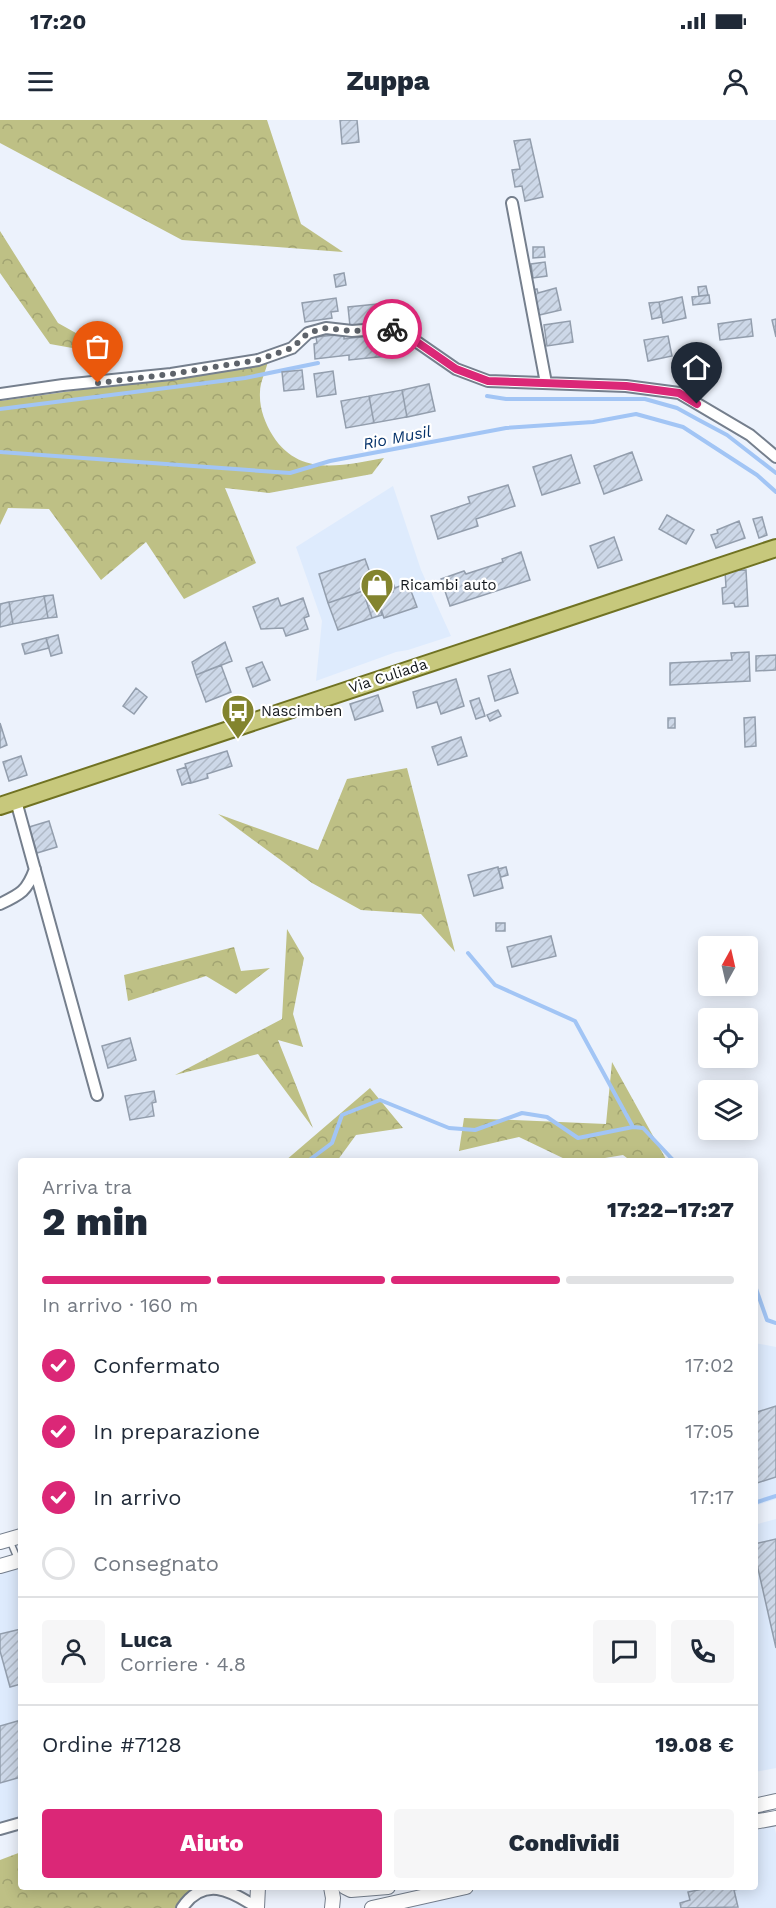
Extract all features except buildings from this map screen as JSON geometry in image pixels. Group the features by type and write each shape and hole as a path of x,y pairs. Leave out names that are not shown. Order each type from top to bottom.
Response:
{"main road":[{"name":"Via Culiada","path":"0,806 776,548"}],"street":[{"path":"512,203 546,384"},
{"path":"0,394 171,374 258,360 292,348 308,333 326,328 352,331 389,328 404,333 456,369 488,381 626,386 679,393 750,435 776,457"},
{"path":"16,801 97,1095"},
{"path":"0,904 19,895 30,884 35,868"},
{"path":"0,1566 18,1561"},
{"path":"758,1805 776,1801"},
{"path":"758,1821 776,1818"},
{"path":"0,1829 18,1824"},
{"path":"182,1908 191,1896 206,1890"},
{"path":"233,1890 257,1907"},
{"path":"257,1907 258,1890"},
{"path":"332,1890 332,1908"},
{"path":"372,1908 453,1890"}],"lane":[{"path":"10,1539 18,1556"}],"shaded area":[{"path":"393,486 421,570 451,636 396,652 316,681 322,621 296,547"},
{"path":"758,1344 776,1347 776,1499 758,1505"},
{"path":"776,1519 776,1768 758,1771 758,1524"},
{"path":"18,1565 18,1819 0,1824 0,1570"},
{"path":"774,1825 776,1908 396,1908 476,1890 758,1890 758,1828"}],"green space":[{"path":"0,120 267,120 301,224 343,252 182,240 0,143"},
{"path":"0,231 58,323 117,356 50,344 0,273"},
{"path":"268,361 260,388 260,404 267,426 284,449 296,458 324,465 384,458 372,474 269,493 225,488 256,563 184,599 146,542 101,580 49,509 8,508 0,525 0,401 201,373"},
{"path":"407,768 455,952 421,914 361,910 312,883 218,814 318,850 347,779"},
{"path":"287,929 304,958 293,1014 303,1047 278,1040 313,1128 258,1054 175,1075 282,1019"},
{"path":"234,947 241,971 270,968 236,994 206,976 128,1001 124,975"},
{"path":"612,1062 665,1158 627,1158 623,1155 605,1158 563,1158 519,1137 459,1151 464,1118 606,1124"},
{"path":"370,1088 403,1128 356,1135 339,1158 288,1158"},
{"path":"18,1853 18,1890 203,1890 176,1908 0,1908 0,1860"}],"waterway":[{"path":"0,409 245,378 318,363"},
{"path":"487,396 506,399 645,399 677,408 727,435 776,473"},
{"name":"Rio Musil","path":"0,452 290,473 330,461 506,428 593,422 636,414 683,427 757,475 776,492"},
{"path":"468,953 495,985 575,1021 633,1127"},
{"path":"312,1158 332,1143 342,1115 380,1100 449,1128 475,1130 522,1113 547,1117 578,1138 633,1127 643,1128 671,1158"},
{"path":"758,1294 767,1320 776,1323"},
{"path":"758,1502 776,1496"}],"way so far":[{"path":"98,383 258,360 292,348 308,333 326,328 352,331 392,329"}],"place":[{"name":"Ricambi auto","path":"377,614"},
{"name":"Nascimben","path":"238,740"}],"route":[{"path":"392,329 404,333 456,369 488,381 626,386 679,393 697,404"}]}
